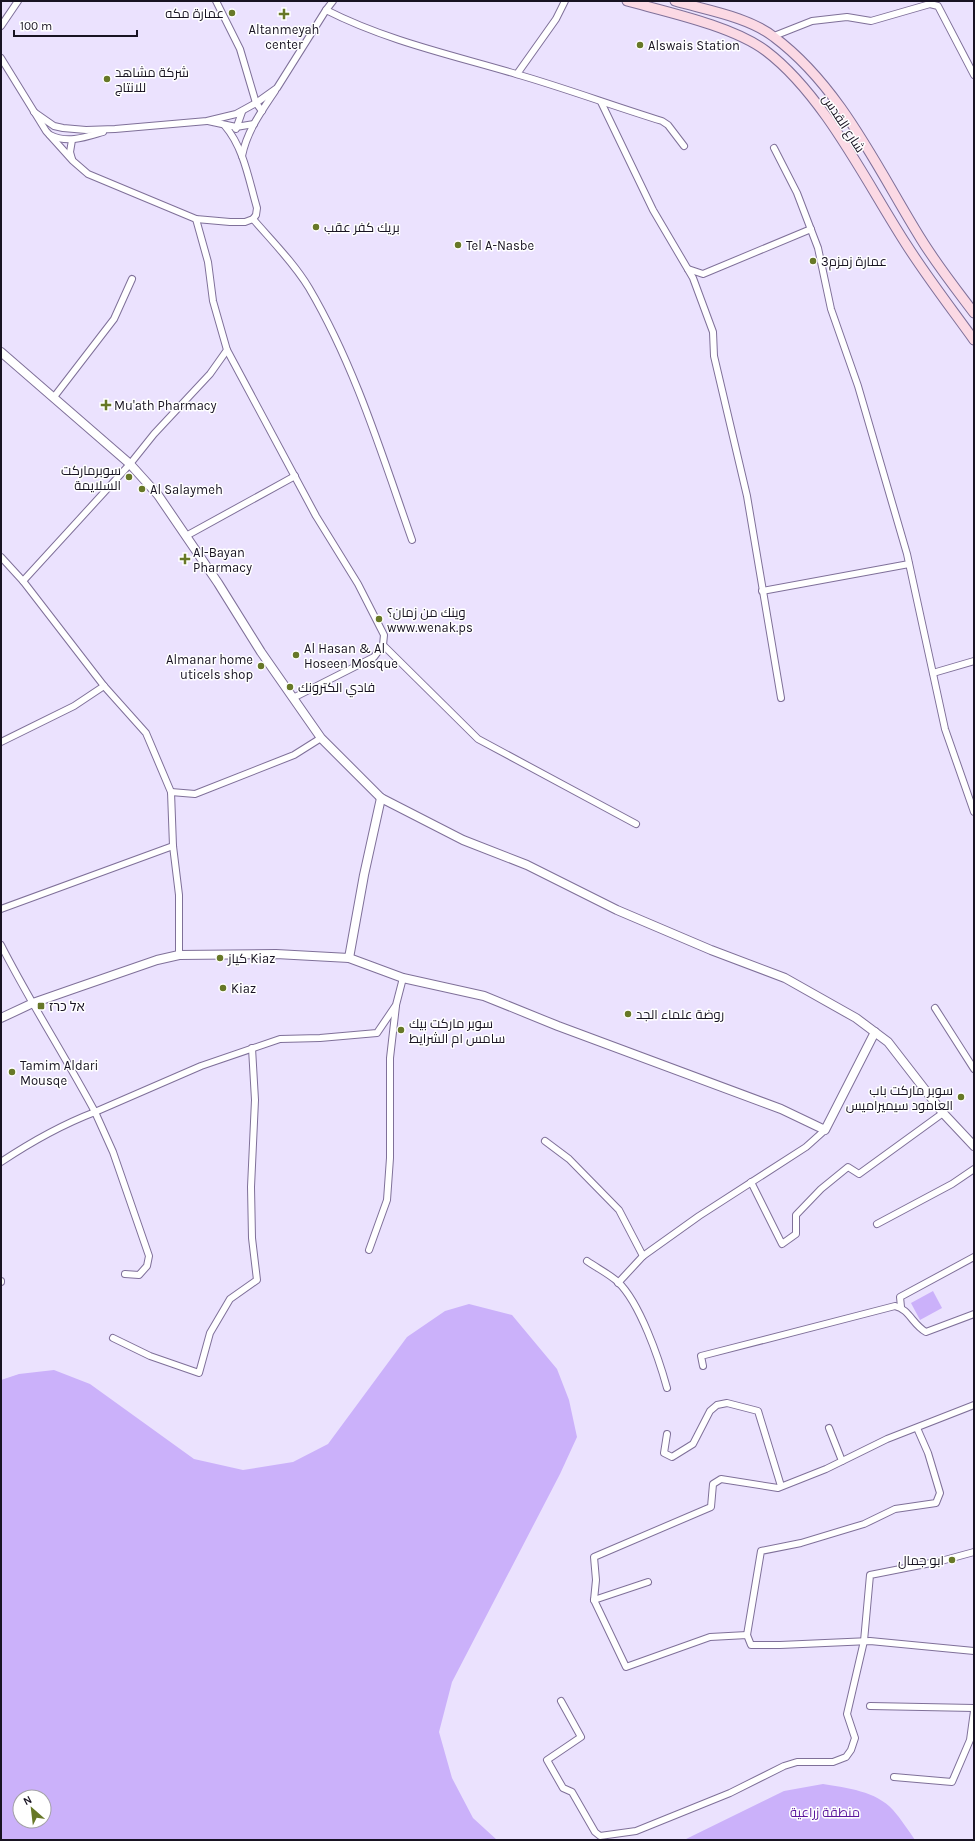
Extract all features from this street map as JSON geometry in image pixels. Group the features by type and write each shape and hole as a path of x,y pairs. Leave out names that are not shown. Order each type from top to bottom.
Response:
{"main road":[{"name":"شارع القدس","path":"626,1 714,26 765,50 809,93 906,245 974,340"},
{"name":"شارع القدس","path":"675,1 744,21 774,36 819,78 856,131 922,241 974,313"},
{"path":"906,245 922,241"}],"street":[{"path":"1,26 18,1"},
{"path":"216,1 240,50 256,104 262,111"},
{"path":"242,156 245,140 254,124 333,1"},
{"path":"517,74 556,20 565,1"},
{"path":"774,36 812,21 847,17 871,21 930,4 938,6 974,75"},
{"path":"326,10 356,25 395,40 517,74 662,121 668,124 684,146"},
{"path":"1,58 49,135 73,161 88,174 196,219 230,222 253,219"},
{"path":"49,135 59,139 72,140 115,130 207,121 242,112 278,88"},
{"path":"601,102 654,210 693,278 713,332 714,356 747,496 781,698"},
{"path":"34,112 54,126 62,128 115,130"},
{"path":"235,139 236,127 242,112"},
{"path":"207,121 225,126 236,127 254,124"},
{"path":"225,126 235,139 242,156 257,208 256,215 253,219"},
{"path":"72,140 70,152 73,161"},
{"path":"774,148 796,193 818,248 831,309 858,386 909,564 945,728 974,812"},
{"path":"196,219 208,262 213,301 227,350 316,516 358,584 384,634 383,646 374,657 293,698"},
{"path":"253,219 289,261 308,287 332,332 364,406 412,540"},
{"path":"688,269 703,274 811,229"},
{"path":"54,397 114,319 132,279"},
{"path":"23,581 130,464 154,434 210,374 227,350"},
{"path":"1,352 130,464 158,495 218,583 261,652 322,738 381,798 463,840 527,865 617,910 711,950 785,978 856,1018 888,1042 943,1113 974,1146"},
{"path":"186,536 295,476"},
{"path":"1,557 23,581 104,686 146,733 170,792 173,846 179,895 179,955"},
{"path":"762,591 909,564"},
{"path":"383,646 478,739 636,824"},
{"path":"933,673 974,661"},
{"path":"1,742 74,706 104,686"},
{"path":"170,792 195,794 294,755 322,738"},
{"path":"349,958 364,875 381,798"},
{"path":"1,909 173,846"},
{"path":"1,945 95,1112 113,1152 149,1256 146,1266 139,1275 125,1274"},
{"path":"1,1018 33,1003 157,960 179,955 276,954 349,958 403,978 484,996 558,1026 781,1109 825,1130"},
{"path":"369,1250 387,1200 390,1158 390,1058 396,1005 403,978"},
{"path":"1,1162 32,1141 67,1123 201,1066 252,1048 280,1039 320,1038 377,1033 396,1005"},
{"path":"935,1008 974,1069"},
{"path":"618,1282 643,1256 751,1182 806,1147 825,1130 874,1032"},
{"path":"113,1338 150,1356 200,1373 210,1333 230,1298 257,1280 252,1238 251,1187 255,1100 252,1048"},
{"path":"751,1182 782,1244 796,1234 796,1215 821,1188 848,1168 859,1174 943,1113"},
{"path":"545,1141 569,1159 620,1210 643,1256"},
{"path":"877,1224 952,1184 974,1169"},
{"path":"974,1257 900,1297 901,1307 918,1328 926,1332 974,1314"},
{"path":"587,1261 618,1282 636,1309 657,1353 667,1388"},
{"path":"703,1366 701,1356 895,1306 901,1307"},
{"path":"667,1434 664,1453 672,1458 693,1444 710,1411 717,1405 726,1403 758,1411 781,1486"},
{"path":"747,1635 710,1637 626,1666 594,1600 596,1580 594,1557 711,1507 713,1484 718,1480 721,1479 778,1488 842,1461 887,1439 974,1405"},
{"path":"829,1428 842,1461"},
{"path":"917,1428 928,1453 940,1493 936,1503 896,1509 857,1526 801,1543 761,1551 747,1635 751,1645 864,1641 974,1651"},
{"path":"561,1701 582,1737 547,1760 563,1788 572,1792 595,1832 600,1836 636,1831 730,1793 784,1766 797,1762 833,1762 846,1757 851,1750 855,1738 846,1714 864,1641 870,1575 941,1561 974,1552"},
{"path":"594,1600 648,1582"},
{"path":"870,1706 974,1710 970,1740 952,1782 894,1777"}],"green space":[{"path":"933,1291 942,1308 920,1320 911,1303"},
{"path":"469,1304 512,1315 557,1369 569,1400 577,1437 560,1474 452,1682 439,1732 452,1778 473,1818 497,1840 1,1840 1,1380 19,1374 54,1370 90,1384 194,1459 243,1470 293,1462 328,1444 407,1337 445,1311"},
{"name":"منطقة زراعية","path":"823,1784 861,1791 878,1798 893,1810 915,1840 684,1840 784,1791"}],"place":[{"name":"عمارة مكه","path":"232,13"},
{"name":"Altanmeyah center","path":"284,14"},
{"name":"Alswais Station","path":"640,45"},
{"name":"شركة مشاهد للانتاج","path":"107,79"},
{"name":"بريك كفر عقب","path":"316,227"},
{"name":"Tel A-Nasbe","path":"458,245"},
{"name":"عمارة زمزم3","path":"813,261"},
{"name":"Mu'ath Pharmacy","path":"106,405"},
{"name":"سوبرماركت السلايمة","path":"129,477"},
{"name":"Al Salaymeh","path":"142,489"},
{"name":"Al-Bayan Pharmacy","path":"185,559"},
{"name":"وينك من زمان؟ www.wenak.ps","path":"379,619"},
{"name":"Al Hasan & Al Hoseen Mosque","path":"296,655"},
{"name":"Almanar home uticels shop","path":"261,666"},
{"name":"فادي الكترونك","path":"290,687"},
{"name":"كياز Kiaz","path":"220,958"},
{"name":"Kiaz","path":"223,988"},
{"name":"אל כרז","path":"41,1006"},
{"name":"روضة علماء الجد","path":"628,1014"},
{"name":"سوبر ماركت بيك سامس ام الشرايط","path":"401,1030"},
{"name":"Tamim Aldari Mousqe","path":"12,1072"},
{"name":"سوبر ماركت باب العامود سيميراميس","path":"961,1097"},
{"name":"ابو جمال","path":"952,1560"}]}
